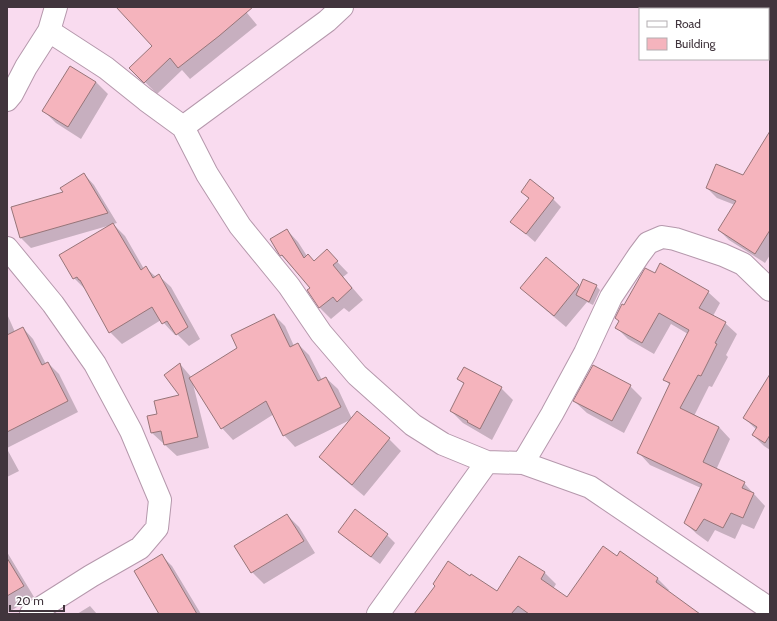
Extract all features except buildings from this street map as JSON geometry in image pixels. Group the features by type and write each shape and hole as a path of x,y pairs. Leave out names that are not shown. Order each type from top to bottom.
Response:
{"street":[{"path":"7,100 49,31 56,7"},
{"path":"183,127 327,21 342,7"},
{"path":"49,31 106,68 183,127 207,174 240,226 289,286 321,333 357,375 413,425 443,444 487,462 524,463 590,487 770,609"},
{"path":"524,463 585,353 611,298 639,255 648,244 662,237 675,239 723,255 743,264 770,290"},
{"path":"7,248 53,304 95,364 131,431 160,500 157,528 140,548 91,576 31,614"},
{"path":"378,614 487,462"}]}
